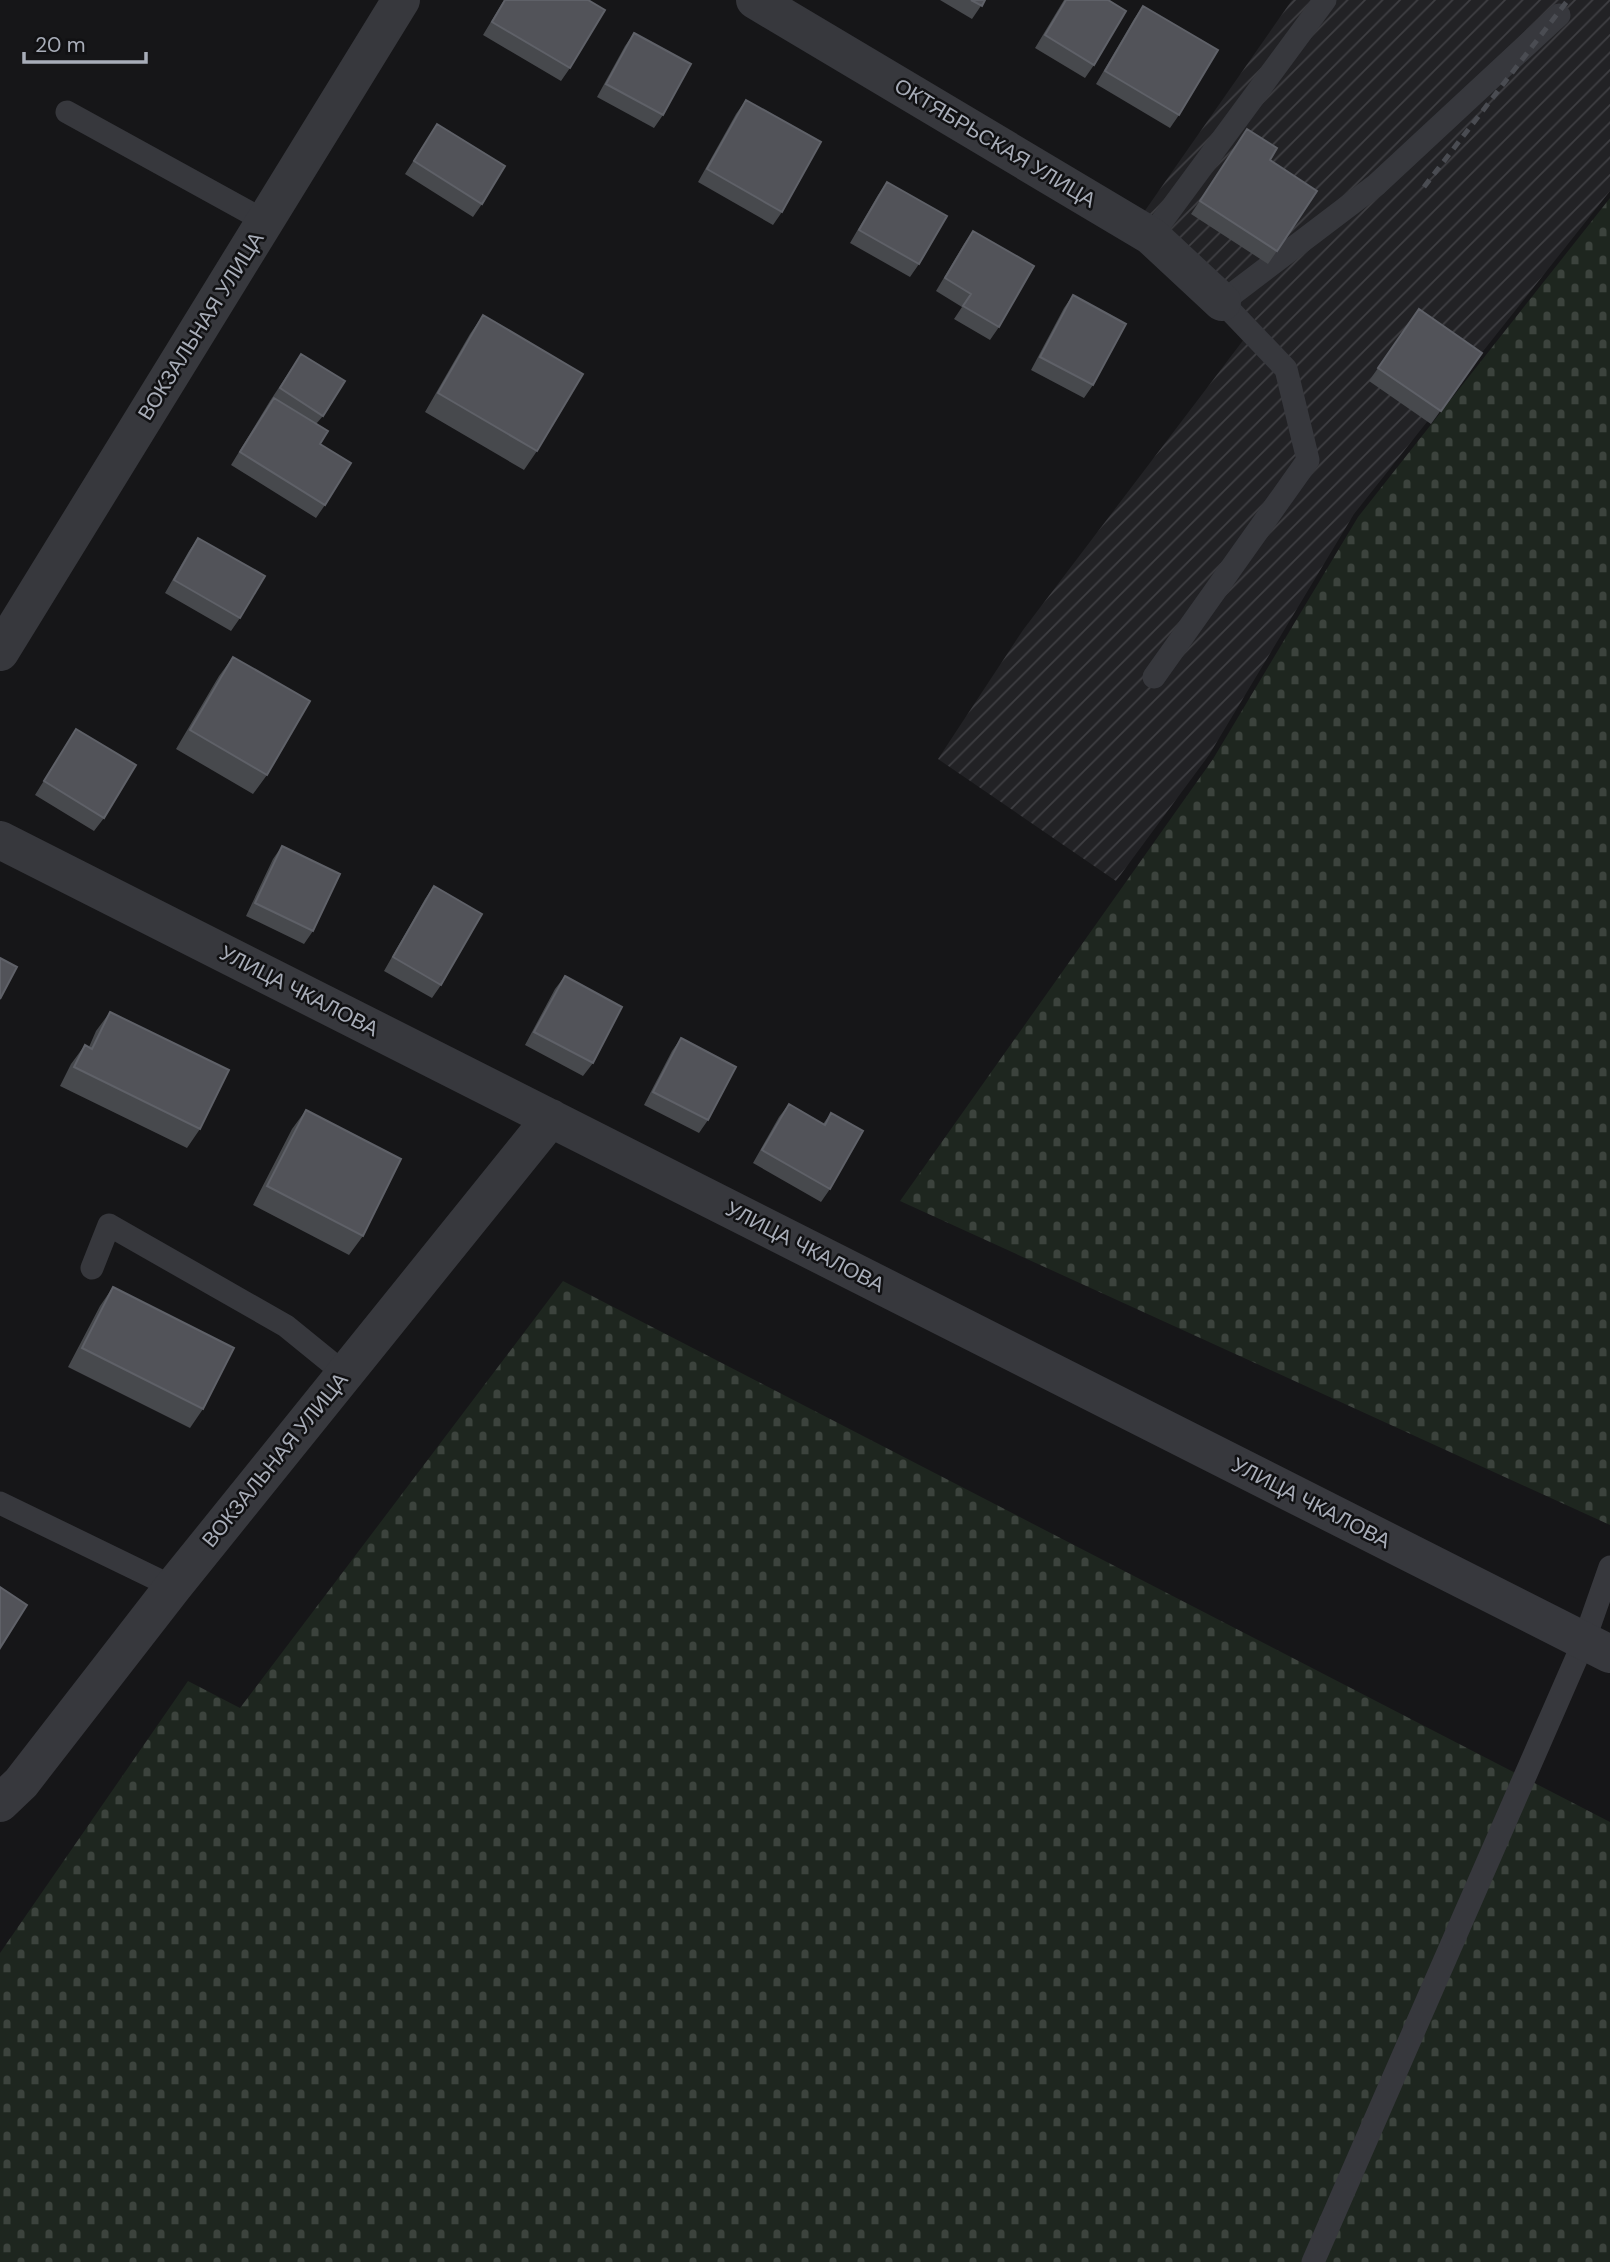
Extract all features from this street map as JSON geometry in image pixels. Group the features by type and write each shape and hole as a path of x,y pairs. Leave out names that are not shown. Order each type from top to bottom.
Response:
{"street":[{"name":"ВОКЗАЛЬНАЯ УЛИЦА","path":"0,652 401,0"},
{"name":"ОКТЯБРЬСКАЯ УЛИЦА","path":"755,0 1151,236 1222,302"},
{"name":"УЛИЦА ЧКАЛОВА","path":"0,840 1597,1647"},
{"name":"ВОКЗАЛЬНАЯ УЛИЦА","path":"7,1786 173,1587 551,1118"}],"lane":[{"path":"1151,236 1325,0"},
{"path":"1154,677 1308,460 1286,369 1222,302 1376,185 1559,15"},
{"path":"67,112 265,221"},
{"path":"92,1268 108,1225 286,1326 345,1374"},
{"path":"0,1503 173,1587"},
{"path":"1313,2262 1597,1647 1610,1567"}],"shaded area":[{"path":"1292,0 1610,0 1610,191 1354,514 1209,755 1116,881 938,759 1023,630 1257,322 1144,212"}],"green space":[{"path":"1610,198 1610,1525 900,1201 1213,759 1358,517"},
{"path":"563,1281 1610,1822 1610,2262 0,2262 0,1953 188,1681 240,1708"}],"building":[{"path":"505,0 588,0 605,10 570,68 492,22"},
{"path":"971,0 985,0 982,6"},
{"path":"1066,0 1108,0 1126,11 1094,65 1045,35"},
{"path":"1143,6 1218,50 1179,115 1105,71"},
{"path":"634,33 691,64 663,115 606,84"},
{"path":"746,100 821,142 782,212 707,169"},
{"path":"437,124 505,166 482,204 414,161"},
{"path":"1247,129 1277,148 1270,160 1317,191 1277,251 1200,201"},
{"path":"887,182 947,216 919,264 859,230"},
{"path":"973,231 1034,266 999,327 963,306 971,294 945,278"},
{"path":"1073,295 1126,324 1093,385 1040,357"},
{"path":"1419,309 1482,353 1441,411 1378,368"},
{"path":"483,315 583,374 537,451 438,393"},
{"path":"301,354 345,381 323,416 280,388"},
{"path":"274,398 328,431 320,444 351,463 325,505 240,452"},
{"path":"198,538 265,576 240,618 174,580"},
{"path":"233,657 310,701 267,775 190,730"},
{"path":"76,729 136,765 104,818 44,781"},
{"path":"282,846 340,874 313,931 255,903"},
{"path":"434,886 482,914 441,985 393,957"},
{"path":"0,958 17,967 0,999"},
{"path":"565,976 622,1007 593,1063 534,1032"},
{"path":"110,1012 229,1070 200,1129 74,1067 85,1045 92,1049"},
{"path":"681,1038 736,1067 708,1120 653,1092"},
{"path":"789,1104 825,1125 831,1113 863,1131 830,1189 762,1150"},
{"path":"306,1110 401,1159 363,1236 267,1186"},
{"path":"113,1287 234,1348 203,1409 82,1348"},
{"path":"0,1587 27,1605 0,1648"}],"railway":[{"path":"1424,187 1568,0"}]}
